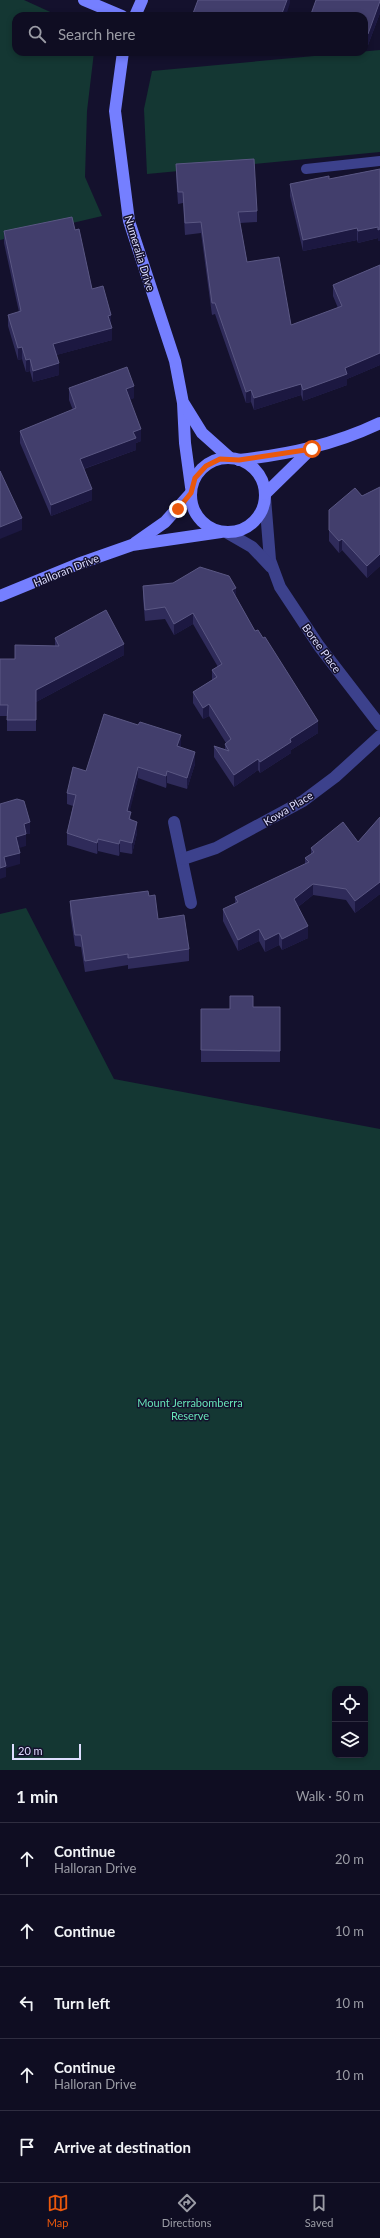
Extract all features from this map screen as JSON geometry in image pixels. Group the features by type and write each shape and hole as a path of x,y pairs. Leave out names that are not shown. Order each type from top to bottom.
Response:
{"street":[{"path":"84,0 112,12"},
{"path":"137,12 142,0"},
{"name":"Numeralia Drive","path":"122,56 115,111 128,221 169,340 183,403 185,443 191,490"},
{"name":"Numeralia Drive","path":"183,403 202,433 234,459"},
{"path":"234,459 250,466 259,476 265,496 262,510 255,521 239,531 224,532 209,527 199,519 192,507 191,490 195,478 206,466 215,461 312,449 350,437 380,423"},
{"path":"265,496 297,461 312,449"},
{"name":"Halloran Drive","path":"132,545 165,522 191,490"},
{"name":"Boree Place","path":"265,496 271,567"},
{"name":"Halloran Drive","path":"0,596 84,562 132,545 224,532"},
{"name":"Boree Place","path":"224,532 252,547 271,567 280,587 293,609 319,646 380,725"},
{"name":"Kowa Place","path":"183,859 216,848 303,801 335,777 380,736"},
{"path":"174,822 183,859 191,903"}],"lane":[{"path":"306,169 380,161"}],"green space":[{"path":"0,0 24,0 50,12 12,12 12,56 94,56 87,111 85,177 102,216 0,240"},
{"path":"380,50 380,152 147,174 144,109 152,71 315,56 368,56 368,51"},
{"name":"Mount Jerrabomberra Reserve","path":"26,908 114,1079 380,1129 380,1770 0,1770 0,914"}],"building":[{"path":"198,0 287,0 282,12 194,12"},
{"path":"316,0 380,0 368,34 368,12 312,12"},
{"path":"254,159 257,211 238,212 247,262 279,257 291,325 342,306 333,285 380,265 380,353 345,368 347,374 303,390 301,384 254,398 251,390 246,392 215,303 212,303 201,222 185,223 183,192 178,192 176,164"},
{"path":"380,169 380,229 378,230 378,227 358,231 357,228 303,240 290,184 329,176 329,179"},
{"path":"72,217 75,230 79,229 92,289 103,286 111,315 108,316 112,328 53,344 59,363 33,371 30,359 26,360 22,347 18,348 8,315 21,311 4,231"},
{"path":"127,367 134,386 126,389 141,429 133,432 136,438 80,459 92,489 51,505 20,431 76,408 69,388"},
{"path":"0,471 22,518 0,527"},
{"path":"380,487 380,554 367,566 342,539 339,541 329,530 329,510 355,488 362,496"},
{"path":"200,567 229,576 236,588 232,590 255,631 258,630 263,638 265,637 318,721 290,739 291,742 260,762 258,759 234,775 214,746 229,751 225,744 231,739 209,704 203,708 193,692 217,677 212,670 222,664 193,613 174,624 165,607 145,610 143,586 173,583"},
{"path":"106,610 124,644 36,690 36,720 7,720 8,705 0,705 0,659 15,659 15,645 59,646 55,638"},
{"path":"104,714 138,725 140,722 181,735 177,746 195,752 187,778 167,771 166,776 138,767 127,811 131,812 129,819 137,822 132,843 120,840 119,844 98,839 97,843 67,833 76,795 67,793 73,767 86,771"},
{"path":"17,799 24,801 30,822 24,824 26,834 16,837 20,853 4,857 6,866 0,868 0,804"},
{"path":"380,817 380,882 355,901 346,889 313,884 294,899 308,926 282,939 279,933 265,940 259,929 238,940 223,909 238,902 235,897 309,862 305,858 314,852 311,848 343,822 358,842"},
{"path":"148,891 149,896 155,895 158,919 184,915 189,949 128,958 128,954 85,961 81,935 75,935 70,901"},
{"path":"230,996 253,996 253,1007 280,1007 280,1051 201,1050 201,1009 230,1009"}],"route":[{"path":"178,509 191,493 193,482 198,473 215,461 230,458 239,460 312,449"}]}
